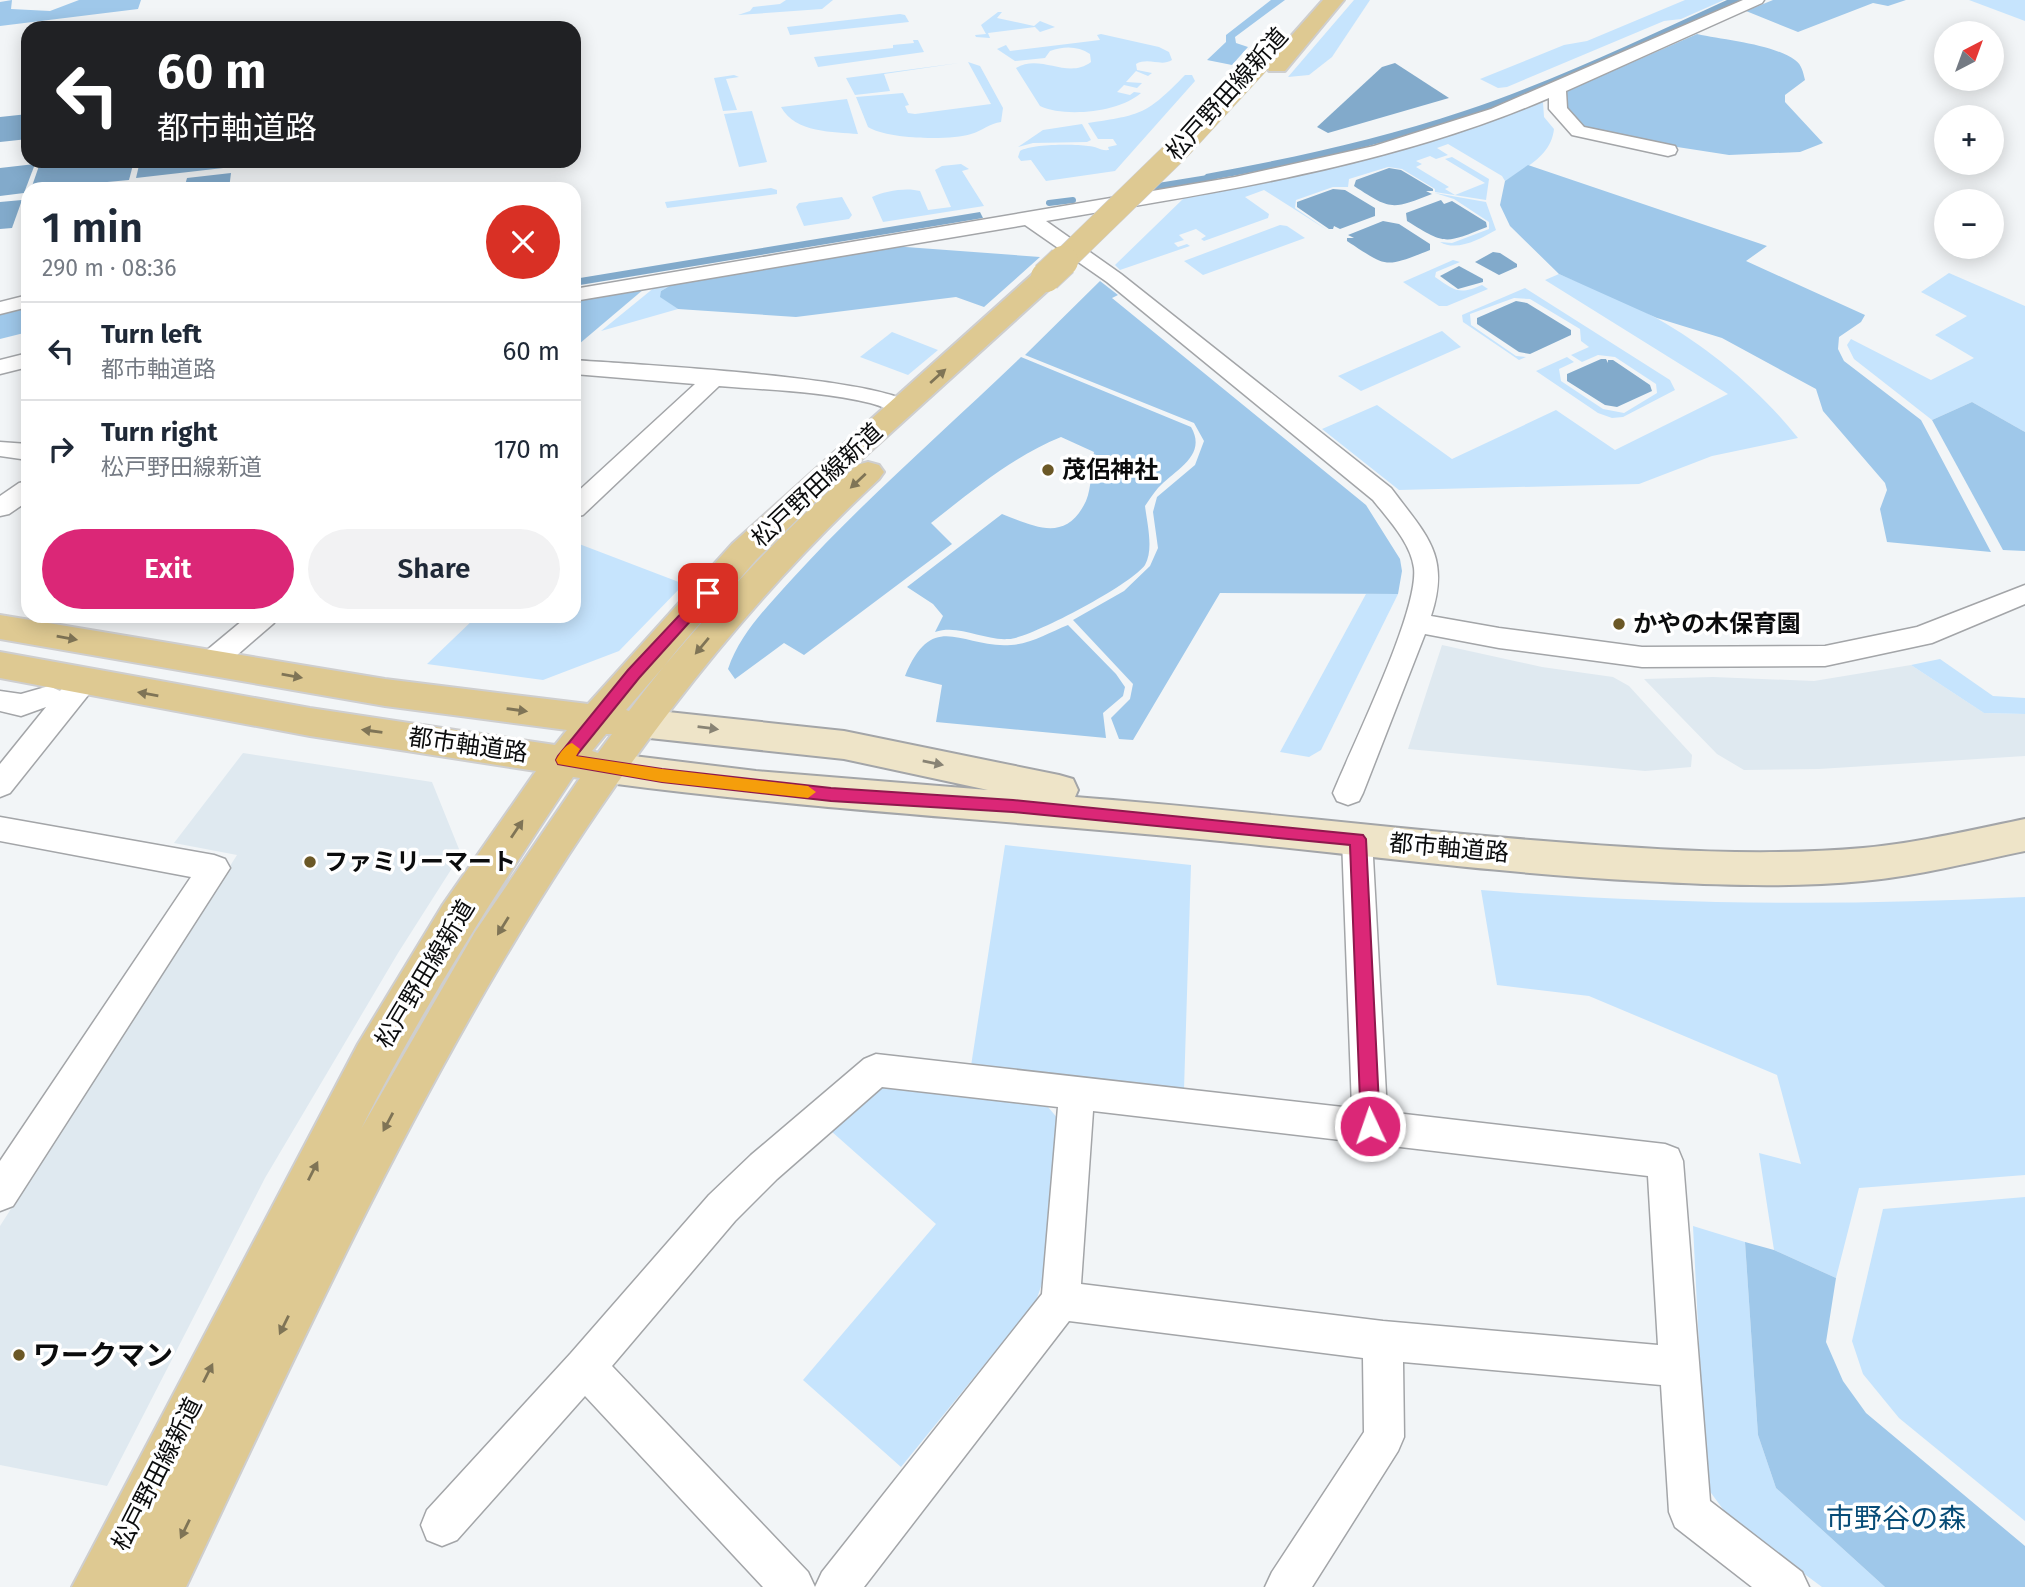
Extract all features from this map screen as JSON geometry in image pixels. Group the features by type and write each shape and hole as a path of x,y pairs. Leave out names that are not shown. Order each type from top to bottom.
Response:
{"main road":[{"name":"松戸野田線新道","path":"100,1587 374,1058 457,918 564,760 596,719 744,552 810,489 903,407 1058,281 1181,176 1267,64 1312,0"},
{"name":"松戸野田線新道","path":"1267,64 1334,0"},
{"name":"松戸野田線新道","path":"157,1587 299,1294 395,1108 464,987 571,820 640,723 745,594 800,536 1058,281"},
{"name":"都市軸道路","path":"0,627 516,710 640,723"},
{"name":"都市軸道路","path":"0,666 310,722 609,768"}],"street":[{"path":"581,294 1235,183 1380,151 1497,113 1756,0"},
{"path":"1557,88 1558,109 1578,131 1668,149"},
{"path":"1030,219 1114,278 1382,494 1412,534 1428,569 1423,605 1348,793"},
{"path":"0,308 21,303"},
{"path":"0,367 21,362"},
{"path":"581,368 814,387 876,397 903,407"},
{"path":"581,502 714,378"},
{"path":"0,449 21,451"},
{"path":"0,508 21,494"},
{"path":"1416,623 1499,638 1642,657 1825,656 1922,636 2025,594"},
{"path":"211,662 257,623"},
{"path":"0,785 83,682"},
{"path":"0,701 21,705 49,696"},
{"path":"640,723 844,745 984,773 1200,823"},
{"name":"都市軸道路","path":"609,768 831,794 987,804 1541,856 1673,865 1829,866 1890,862 2025,835"},
{"path":"0,829 214,868 0,1193"},
{"path":"1357,839 1370,1126"},
{"path":"442,1525 585,1367 722,1208 764,1167 876,1070 1665,1161 1690,1512 1787,1587"},
{"path":"837,1587 1061,1301 1077,1094"},
{"path":"1061,1301 1383,1341 1679,1367"},
{"path":"1287,1587 1384,1437 1383,1341"},
{"path":"585,1367 793,1587"}],"shaded area":[{"path":"786,0 833,0 822,9 738,15 750,11 753,7 780,4"},
{"path":"1354,0 1370,0 1332,57 1309,75 1288,77"},
{"path":"1685,0 1724,0 1681,19 1664,21 1507,87 1498,88 1480,79 1564,45 1587,41"},
{"path":"1727,0 1744,0 1529,94 1449,123 1366,147 1199,182 1206,174 1336,147 1464,111 1564,73"},
{"path":"1969,0 2025,0 2025,21"},
{"path":"998,12 1002,12 997,18 1034,26 1040,21 1055,27 1040,32 1035,27 988,33 990,38 976,37 975,35 986,34 981,25"},
{"path":"905,15 909,22 790,35 787,27"},
{"path":"1097,35 1159,47 1169,52 1172,60 1136,64 1137,70 1152,73 1148,76 1136,71 1126,82 1142,83 1137,88 1124,85 1117,92 1130,95 1134,92 1141,93 1132,100 1106,109 1063,112 1040,106 1016,68 1035,63 1063,68 1082,67 1091,62 1090,54 1081,49 1066,48 1050,51 1045,58 1015,61 997,49 1006,45 1010,51 1100,40"},
{"path":"913,40 918,40 924,52 818,67 814,57 893,48 893,45 914,43"},
{"path":"968,62 980,66 1003,108 1001,122 971,134 948,138 903,136 868,127 856,97 903,93 909,105 905,106 908,113 915,114 991,104"},
{"path":"959,63 884,74 890,91 855,95 846,78"},
{"path":"1395,63 1449,98 1328,133 1317,127 1382,67"},
{"path":"734,75 739,77 726,79 737,110 723,111 714,78"},
{"path":"1185,75 1192,75 1195,81 1115,171 1046,181 1031,160 1021,161 1018,157 1020,151 1043,146 1081,145 1109,150 1108,147 1117,145 1113,139 1098,139 1088,123 1121,118 1142,111 1161,98"},
{"path":"847,99 858,134 816,130 796,122 787,116 781,107"},
{"path":"1543,102 1544,117 1554,129 1548,147 1529,166 1505,181 1502,176 1448,144 1437,148 1448,155 1436,159 1430,156 1416,161 1422,164 1416,167 1449,187 1445,189 1455,195 1485,183 1445,159 1452,157 1489,179 1486,200 1435,192 1435,189 1402,169 1388,167 1349,179 1348,187 1333,187 1296,200 1295,208 1327,230 1264,190 1245,197 1269,214 1268,218 1204,241 1201,239 1206,236 1196,229 1179,235 1184,240 1174,243 1178,247 1187,244 1190,246 1120,270 1115,265 1185,197 1260,184 1363,160 1487,123"},
{"path":"752,111 767,162 739,167 724,114"},
{"path":"21,115 21,140 0,142 0,117"},
{"path":"1082,124 1091,140 1087,142 1033,143 1018,147 1043,130"},
{"path":"961,164 969,169 962,171 984,206 883,222 872,197 889,191 920,191 928,210 951,207 935,170 942,166"},
{"path":"21,166 21,168 33,168 28,182 21,182 21,193 0,196 0,168"},
{"path":"38,168 132,168 129,180 33,182"},
{"path":"138,168 223,168 136,178"},
{"path":"1389,168 1401,170 1433,189 1426,191 1432,194 1408,203 1391,205 1376,200 1354,186 1356,180"},
{"path":"231,173 230,182 186,182 187,178"},
{"path":"771,188 777,190 777,194 667,208 665,202"},
{"path":"1333,189 1345,190 1375,208 1375,216 1340,229 1334,226 1329,229 1297,207 1297,202"},
{"path":"1435,193 1486,202 1496,230 1461,245 1440,242 1452,243 1489,229 1489,222 1454,199"},
{"path":"842,197 852,215 849,219 804,226 796,207 799,203"},
{"path":"21,200 12,228 0,229 0,202"},
{"path":"1441,200 1444,204 1452,201 1486,222 1487,227 1462,237 1446,239 1438,238 1407,221 1406,213"},
{"path":"980,212 983,218 581,285 581,278"},
{"path":"1383,221 1399,224 1430,244 1430,250 1403,260 1387,262 1371,256 1347,241 1347,238 1354,238 1348,235"},
{"path":"1280,225 1287,226 1305,238 1203,275 1184,261"},
{"path":"1493,252 1500,253 1517,264 1517,267 1499,275 1475,262"},
{"path":"1453,260 1460,262 1436,272 1435,277 1457,290 1468,290 1482,285 1488,289 1447,306 1439,306 1403,282"},
{"path":"1459,266 1483,279 1483,282 1458,289 1440,276"},
{"path":"1949,273 2025,306 2025,432 1972,402 1932,420 1854,359 1847,345 1851,339 1931,380 1974,358 1935,335 1967,316 1921,292"},
{"path":"1559,274 1634,306 1696,343 1751,387 1798,438 1712,456 1639,484 1399,490 1322,429 1377,405 1452,459 1556,410 1615,450 1728,394 1545,280"},
{"path":"673,284 661,291 661,297 678,309 601,331 655,287"},
{"path":"1525,288 1670,380 1675,390 1623,417 1612,418 1598,413 1536,371 1567,357 1574,362 1559,369 1561,381 1603,409 1624,413 1657,393 1656,384 1615,357 1598,355 1582,362 1571,355 1589,347 1581,341 1580,329 1530,299 1514,298 1470,314 1471,325 1516,356 1526,357 1519,360 1463,322 1462,315"},
{"path":"1516,301 1527,303 1571,330 1571,335 1530,354 1519,352 1477,324 1477,318"},
{"path":"1442,331 1461,347 1361,391 1338,376"},
{"path":"892,332 938,350 908,375 860,357"},
{"path":"1606,359 1608,363 1608,360 1613,360 1650,385 1652,391 1617,407 1605,405 1567,381 1567,374"},
{"path":"581,545 684,584 619,651 543,680 427,664 470,623 581,623"},
{"path":"1366,594 1398,594 1321,750 1309,757 1280,752"},
{"path":"1442,645 1542,667 1613,677 1629,686 1692,755 1691,767 1645,771 1408,749"},
{"path":"1940,659 1993,696 2025,698 2025,714 1984,713 1911,665"},
{"path":"1911,665 1984,713 2025,714 2025,756 1819,769 1744,770 1717,754 1644,679 1713,677 1814,681"},
{"path":"243,753 432,782 461,854 398,953 265,1178 107,1486 0,1465 0,1226 237,855 174,843"},
{"path":"1005,845 1191,865 1184,1089 971,1066"},
{"path":"1481,890 1617,899 1821,903 2025,897 2025,1175 1859,1188 1836,1278 1774,1250 1759,1153 1801,1164 1777,1075 1589,996 1497,985"},
{"path":"879,1086 1048,1107 1059,1120 1045,1275 1036,1301 901,1467 803,1380 936,1224 831,1131"},
{"path":"2025,1197 2025,1521 1899,1418 1863,1374 1852,1341 1883,1209"},
{"path":"1693,1226 1745,1242 1758,1435 1776,1488 1885,1587 1822,1587 1730,1519 1706,1486"}],"green space":[{"path":"12,0 11,9 50,11 79,0 141,0 138,9 21,21 21,23 0,26 0,2"},
{"path":"1271,0 1285,0 1235,37 1236,43 1248,47 1232,65 1207,60 1226,42 1226,35"},
{"path":"1773,0 1906,0 1888,6 1873,3 1798,32 1746,11"},
{"path":"1697,34 1761,46 1797,62 1805,80 1785,95 1785,102 1823,143 1800,152 1729,155 1584,129 1563,107 1562,100 1567,91"},
{"path":"1528,165 1767,246 1746,261 1865,315 1861,322 1839,337 1838,349 1844,361 1921,420 1991,552 1887,542 1880,509 1887,490 1885,483 1823,411 1816,389 1722,338 1657,318 1559,274 1510,226 1500,205 1505,181"},
{"path":"892,246 1040,257 984,307 956,297 796,317 678,309 660,297 661,291 673,284"},
{"path":"1100,281 1118,295 1112,298 1366,505 1400,559 1402,571 1398,594 1220,593 1133,740 1119,739 1111,718 1130,699 1133,684 1073,620 1124,591 1150,566 1158,548 1153,512 1157,497 1195,465 1204,441 1194,423 1025,355"},
{"path":"644,289 581,342 581,300"},
{"path":"21,309 21,334 0,339 0,314"},
{"path":"1021,357 1191,427 1195,437 1192,454 1187,462 1158,488 1145,506 1149,551 1145,565 1102,596 1038,630 1021,636 999,639 963,631 935,632 943,616 933,604 907,587 1002,514 1038,527 1049,528 1069,523 1078,514 1088,495 1094,452 1061,437 1009,465 931,523 952,544 804,655 784,643 735,679 728,669 733,656 747,632 774,599 848,521"},
{"path":"1972,402 2025,432 2025,551 2003,550 1932,420"},
{"path":"1068,625 1116,674 1125,687 1123,696 1103,713 1106,738 936,722 942,685 905,676 926,643 938,637 950,636 994,645 1011,645 1033,640"},
{"name":"市野谷の森","path":"1745,1242 1774,1250 1836,1278 1826,1342 1843,1381 1866,1413 2025,1546 2025,1587 1885,1587 1776,1488 1758,1435"}],"waterway":[{"path":"1146,188 1214,177"},
{"path":"1049,203 1073,200"}],"slow traffic":[{"path":"572,749 564,760 662,775 808,792"}],"place":[{"name":"茂侶神社","path":"1048,470"},
{"name":"かやの木保育園","path":"1619,624"},
{"name":"ファミリーマート","path":"310,862"},
{"name":"ワークマン","path":"19,1355"}],"route":[{"path":"708,593 634,674 564,760 662,775 831,794 1013,806 1357,839 1370,1126"}]}
